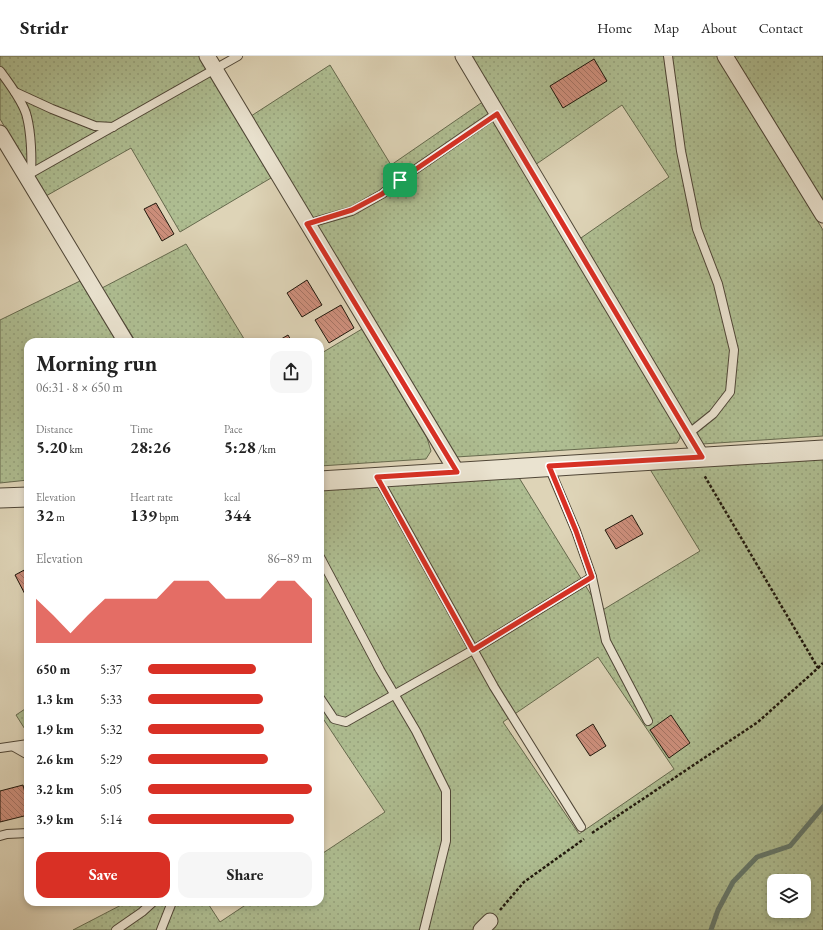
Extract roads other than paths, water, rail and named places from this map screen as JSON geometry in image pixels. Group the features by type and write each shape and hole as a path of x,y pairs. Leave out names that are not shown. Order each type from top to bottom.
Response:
{"street":[{"path":"207,56 457,472"},
{"path":"463,56 688,434 698,457"},
{"path":"725,56 823,215"},
{"path":"0,133 29,175 124,338"},
{"path":"324,481 823,450"},
{"path":"0,498 24,497"}],"lane":[{"path":"29,175 238,56"},
{"path":"668,56 681,151 697,229 718,284 734,350 730,392 713,414 688,434"},
{"path":"0,71 15,92 27,116 32,161 29,175"},
{"path":"15,92 52,110 95,126 112,127"},
{"path":"307,224 352,210 382,194 400,180 497,114"},
{"path":"549,466 576,531 592,577 606,641 648,721"},
{"path":"377,477 494,688 581,827"},
{"path":"324,564 416,731 446,791 446,841 424,930"},
{"path":"324,704 334,719 346,722 473,650 592,577"},
{"path":"0,748 24,745"},
{"path":"14,747 24,753"},
{"path":"0,836 24,833"},
{"path":"116,930 149,906"},
{"path":"161,930 170,906"}],"waterway":[{"path":"711,930 718,910 733,882 757,857 790,846 823,807"}]}
